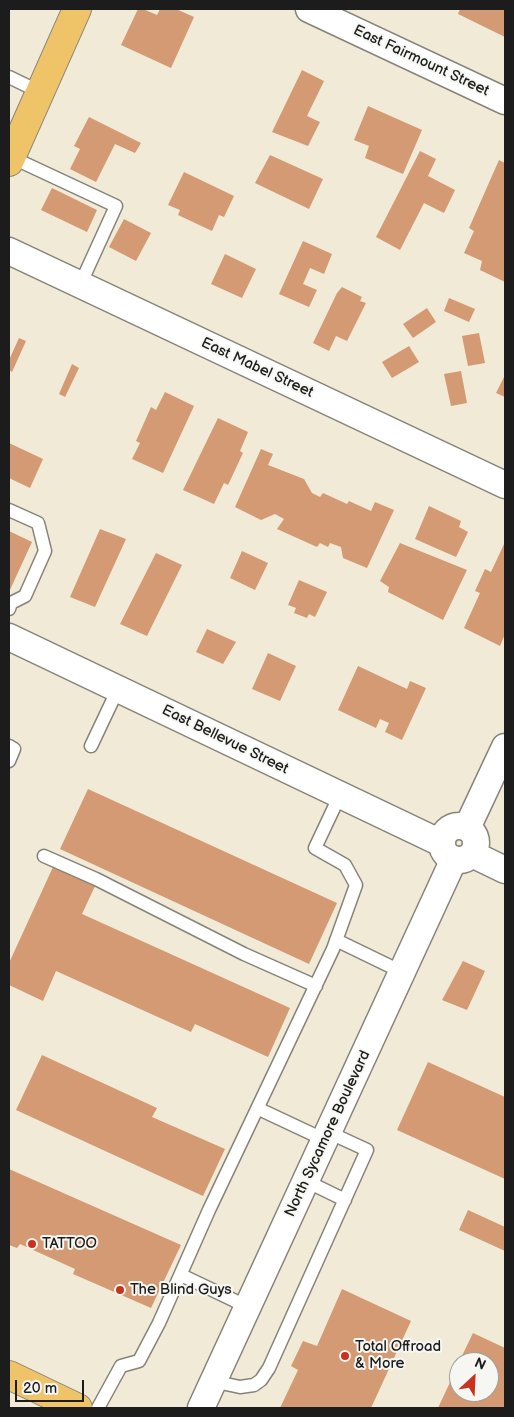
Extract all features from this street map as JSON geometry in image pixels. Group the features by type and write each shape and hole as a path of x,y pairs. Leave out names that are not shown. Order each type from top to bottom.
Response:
{"main road":[{"path":"10,160 77,9"},
{"path":"9,1375 78,1408"}],"street":[{"name":"East Fairmount Street","path":"309,9 505,101"},
{"name":"East Mabel Street","path":"9,251 505,485"},
{"name":"East Bellevue Street","path":"9,637 456,852 505,870"},
{"path":"456,852 475,850 476,840 467,828 505,747"},
{"name":"North Sycamore Boulevard","path":"201,1408 456,852"}],"lane":[{"path":"9,77 40,92"},
{"path":"10,160 116,206 80,285"},
{"path":"9,510 38,523 45,551 25,596 11,603 9,609"},
{"path":"91,746 118,689"},
{"path":"9,746 14,749 9,761"},
{"path":"98,1408 121,1366 139,1361 159,1323 209,1210 336,940 356,885 345,865 315,848 340,795"},
{"path":"44,856 105,884 244,954 316,986"},
{"path":"336,940 402,972"},
{"path":"215,1379 240,1387 254,1385 261,1380 269,1368 367,1150 258,1109"},
{"path":"306,1181 345,1200"},
{"path":"181,1275 248,1307"}],"building":[{"path":"138,9 143,9 157,15 160,9 176,9 194,17 171,68 121,45"},
{"path":"460,9 505,9 505,37 458,14"},
{"path":"302,70 324,81 307,116 320,122 308,146 272,132"},
{"path":"368,106 422,130 403,174 365,158 369,146 354,140"},
{"path":"89,117 141,143 135,153 115,144 96,182 70,169 80,149 74,146"},
{"path":"420,151 436,159 428,176 455,190 444,213 424,203 400,250 376,237"},
{"path":"270,155 323,179 309,209 255,183"},
{"path":"499,160 505,163 505,282 480,270 482,261 464,253 474,231 469,228"},
{"path":"184,172 234,196 224,217 219,215 212,231 178,215 180,210 168,205"},
{"path":"52,188 97,210 87,232 41,210"},
{"path":"124,219 151,233 136,261 109,247"},
{"path":"303,241 332,254 324,274 310,268 303,284 317,290 309,307 279,294"},
{"path":"225,254 256,269 242,298 211,284"},
{"path":"342,287 362,297 360,301 366,303 347,341 336,336 329,351 313,343 337,293"},
{"path":"449,298 475,309 469,322 444,311"},
{"path":"427,308 436,322 413,338 403,324"},
{"path":"479,333 485,363 468,366 462,336"},
{"path":"19,338 26,341 12,372 9,370 9,360"},
{"path":"409,346 419,362 392,378 382,362"},
{"path":"72,364 79,368 65,397 59,394"},
{"path":"461,371 467,403 451,406 444,374"},
{"path":"505,375 505,397 496,393"},
{"path":"165,392 194,406 163,473 132,459 140,443 136,441 151,407 156,410"},
{"path":"218,418 248,432 240,451 243,453 228,485 224,483 214,504 183,490"},
{"path":"9,443 43,459 30,488 9,478"},
{"path":"261,449 273,454 268,465 304,479 312,493 320,497 323,493 347,504 349,501 371,511 375,502 394,510 367,568 343,558 341,547 330,543 328,547 320,543 317,547 277,529 284,519 275,514 261,520 235,507"},
{"path":"429,506 461,521 459,527 468,532 456,557 415,539"},
{"path":"100,529 126,539 95,607 70,597"},
{"path":"9,531 32,542 9,592"},
{"path":"505,542 505,634 500,646 464,628 480,593 475,591 485,569 491,572"},
{"path":"400,543 467,570 443,620 388,592 389,587 380,581"},
{"path":"242,551 268,563 255,590 230,578"},
{"path":"156,553 182,565 147,636 120,624"},
{"path":"299,580 327,592 315,617 309,614 307,618 294,613 296,608 288,605"},
{"path":"207,629 236,642 223,664 196,652"},
{"path":"268,653 296,666 280,701 252,689"},
{"path":"358,666 407,689 410,681 426,688 402,740 385,732 389,723 380,719 376,728 338,710"},
{"path":"88,789 337,903 309,964 60,849"},
{"path":"53,867 95,886 82,914 290,1008 268,1057 195,1024 191,1032 56,971 43,1001 9,985 9,963"},
{"path":"463,961 485,971 467,1010 442,1000"},
{"path":"42,1055 157,1108 152,1117 225,1149 203,1196 16,1110"},
{"path":"428,1062 505,1097 505,1179 397,1130"},
{"path":"9,1169 181,1245 151,1308 73,1274 75,1269 20,1244 17,1248 9,1245"},
{"path":"468,1210 505,1227 505,1251 459,1230"},
{"name":"Total Offroad & More","path":"342,1289 411,1321 371,1408 280,1408 298,1370 291,1366 303,1341 317,1346"},
{"path":"473,1333 505,1348 505,1408 438,1408 449,1384 449,1402 499,1402 499,1352 464,1352"}],"place":[{"name":"TATTOO","path":"32,1244"},
{"name":"The Blind Guys","path":"120,1290"},
{"name":"Total Offroad & More","path":"345,1356"}]}
